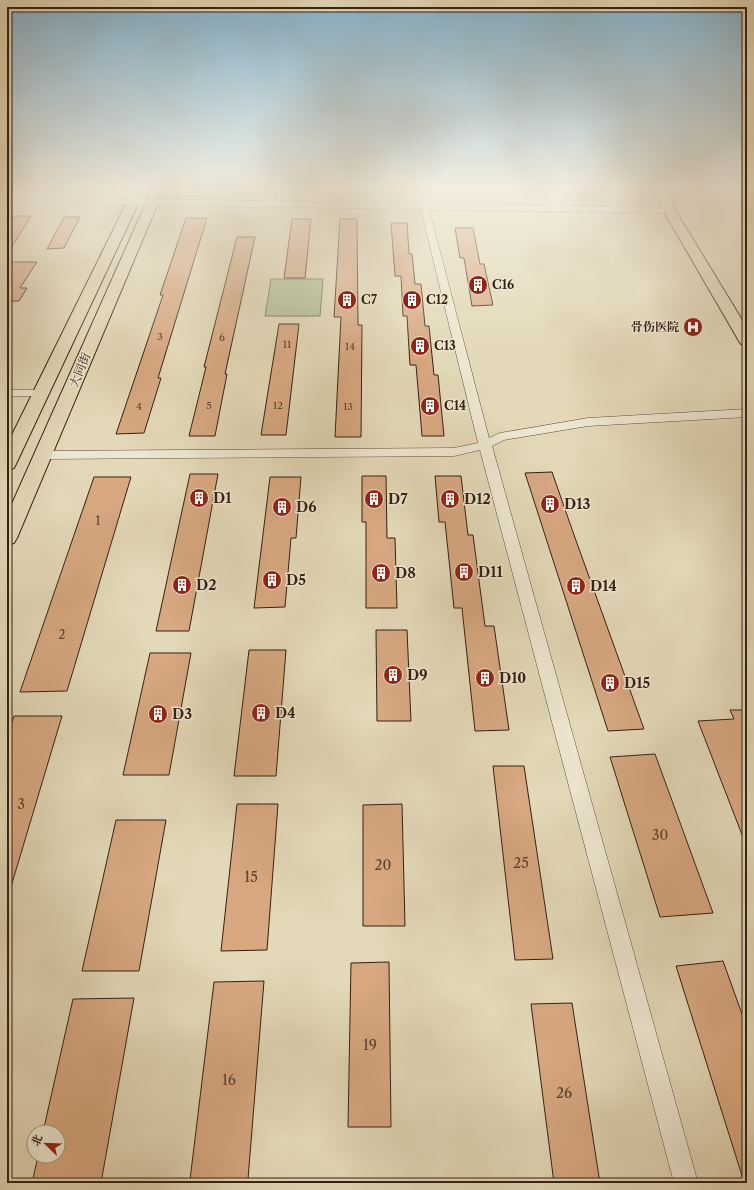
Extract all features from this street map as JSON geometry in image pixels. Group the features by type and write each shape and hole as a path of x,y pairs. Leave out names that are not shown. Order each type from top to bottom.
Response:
{"main road":[{"name":"大同街","path":"7,464 111,244"},
{"name":"大同街","path":"7,538 133,244"},
{"path":"689,244 747,340"}],"street":[{"path":"434,244 485,445 686,1183"},
{"path":"7,393 40,393"},
{"path":"43,455 454,452 485,445 500,437 588,422 747,413"}],"green space":[{"path":"271,279 323,279 320,316 265,316"}],"building":[{"path":"7,244 14,244 7,255"},
{"path":"50,244 66,244 64,248 47,249"},
{"path":"177,244 199,244 158,378 161,378 144,433 116,434 163,295 160,295"},
{"path":"235,244 254,244 225,374 227,374 215,436 189,436 206,367 204,367"},
{"path":"289,244 309,244 305,278 284,278"},
{"path":"338,244 357,244 358,325 362,325 361,437 335,437 341,317 334,317"},
{"path":"393,244 408,244 409,254 412,254 415,284 421,284 425,326 429,326 434,375 438,375 444,436 422,436 416,365 410,365 407,316 403,316 401,276 395,276"},
{"name":"C16","path":"458,244 476,244 480,264 484,264 493,305 472,306 464,258 460,258"},
{"path":"7,262 37,262 20,288 27,288 19,301 12,301 7,310"},
{"path":"279,324 299,324 286,435 261,435"},
{"path":"552,472 644,729 608,731 525,473"},
{"path":"190,474 218,474 189,631 156,631"},
{"path":"362,476 386,476 387,538 395,538 397,608 366,608 366,522 362,522"},
{"path":"435,476 461,476 468,535 473,535 485,626 494,626 509,730 475,731 462,608 454,608 445,522 439,522"},
{"path":"94,477 131,477 67,691 20,692"},
{"path":"270,477 301,477 296,538 291,538 285,607 254,608"},
{"name":"D9","path":"376,630 407,630 411,721 377,721"},
{"name":"D4","path":"249,650 286,650 276,776 234,776"},
{"name":"D3","path":"150,653 191,653 169,775 123,775"},
{"path":"730,710 747,710 746,845 698,721 734,719"},
{"path":"14,716 62,716 10,890 7,890 7,736"},
{"path":"655,754 713,913 660,917 610,757"},
{"path":"493,766 524,766 553,959 515,960"},
{"path":"237,804 278,804 267,950 221,951"},
{"path":"402,804 405,926 363,926 363,805"},
{"path":"116,820 166,820 139,971 82,971"},
{"path":"723,961 747,1028 747,1182 744,1182 676,966"},
{"path":"389,962 391,1127 348,1127 351,963"},
{"path":"264,981 248,1179 190,1180 214,982"},
{"path":"134,998 101,1183 32,1183 36,1164 66,1164 66,1124 45,1124 73,999"},
{"path":"572,1003 600,1183 554,1183 531,1004"}],"place":[{"name":"C16","path":"478,285"},
{"name":"C7","path":"347,300"},
{"name":"C12","path":"412,300"},
{"name":"骨伤医院","path":"693,327"},
{"name":"C13","path":"420,346"},
{"name":"C14","path":"430,406"},
{"name":"D1","path":"199,498"},
{"name":"D7","path":"374,499"},
{"name":"D12","path":"450,499"},
{"name":"D13","path":"550,504"},
{"name":"D6","path":"282,507"},
{"name":"D11","path":"464,572"},
{"name":"D8","path":"381,573"},
{"name":"D5","path":"272,580"},
{"name":"D2","path":"182,585"},
{"name":"D14","path":"576,586"},
{"name":"D9","path":"393,675"},
{"name":"D10","path":"485,678"},
{"name":"D15","path":"610,683"},
{"name":"D4","path":"261,713"},
{"name":"D3","path":"158,714"}]}
